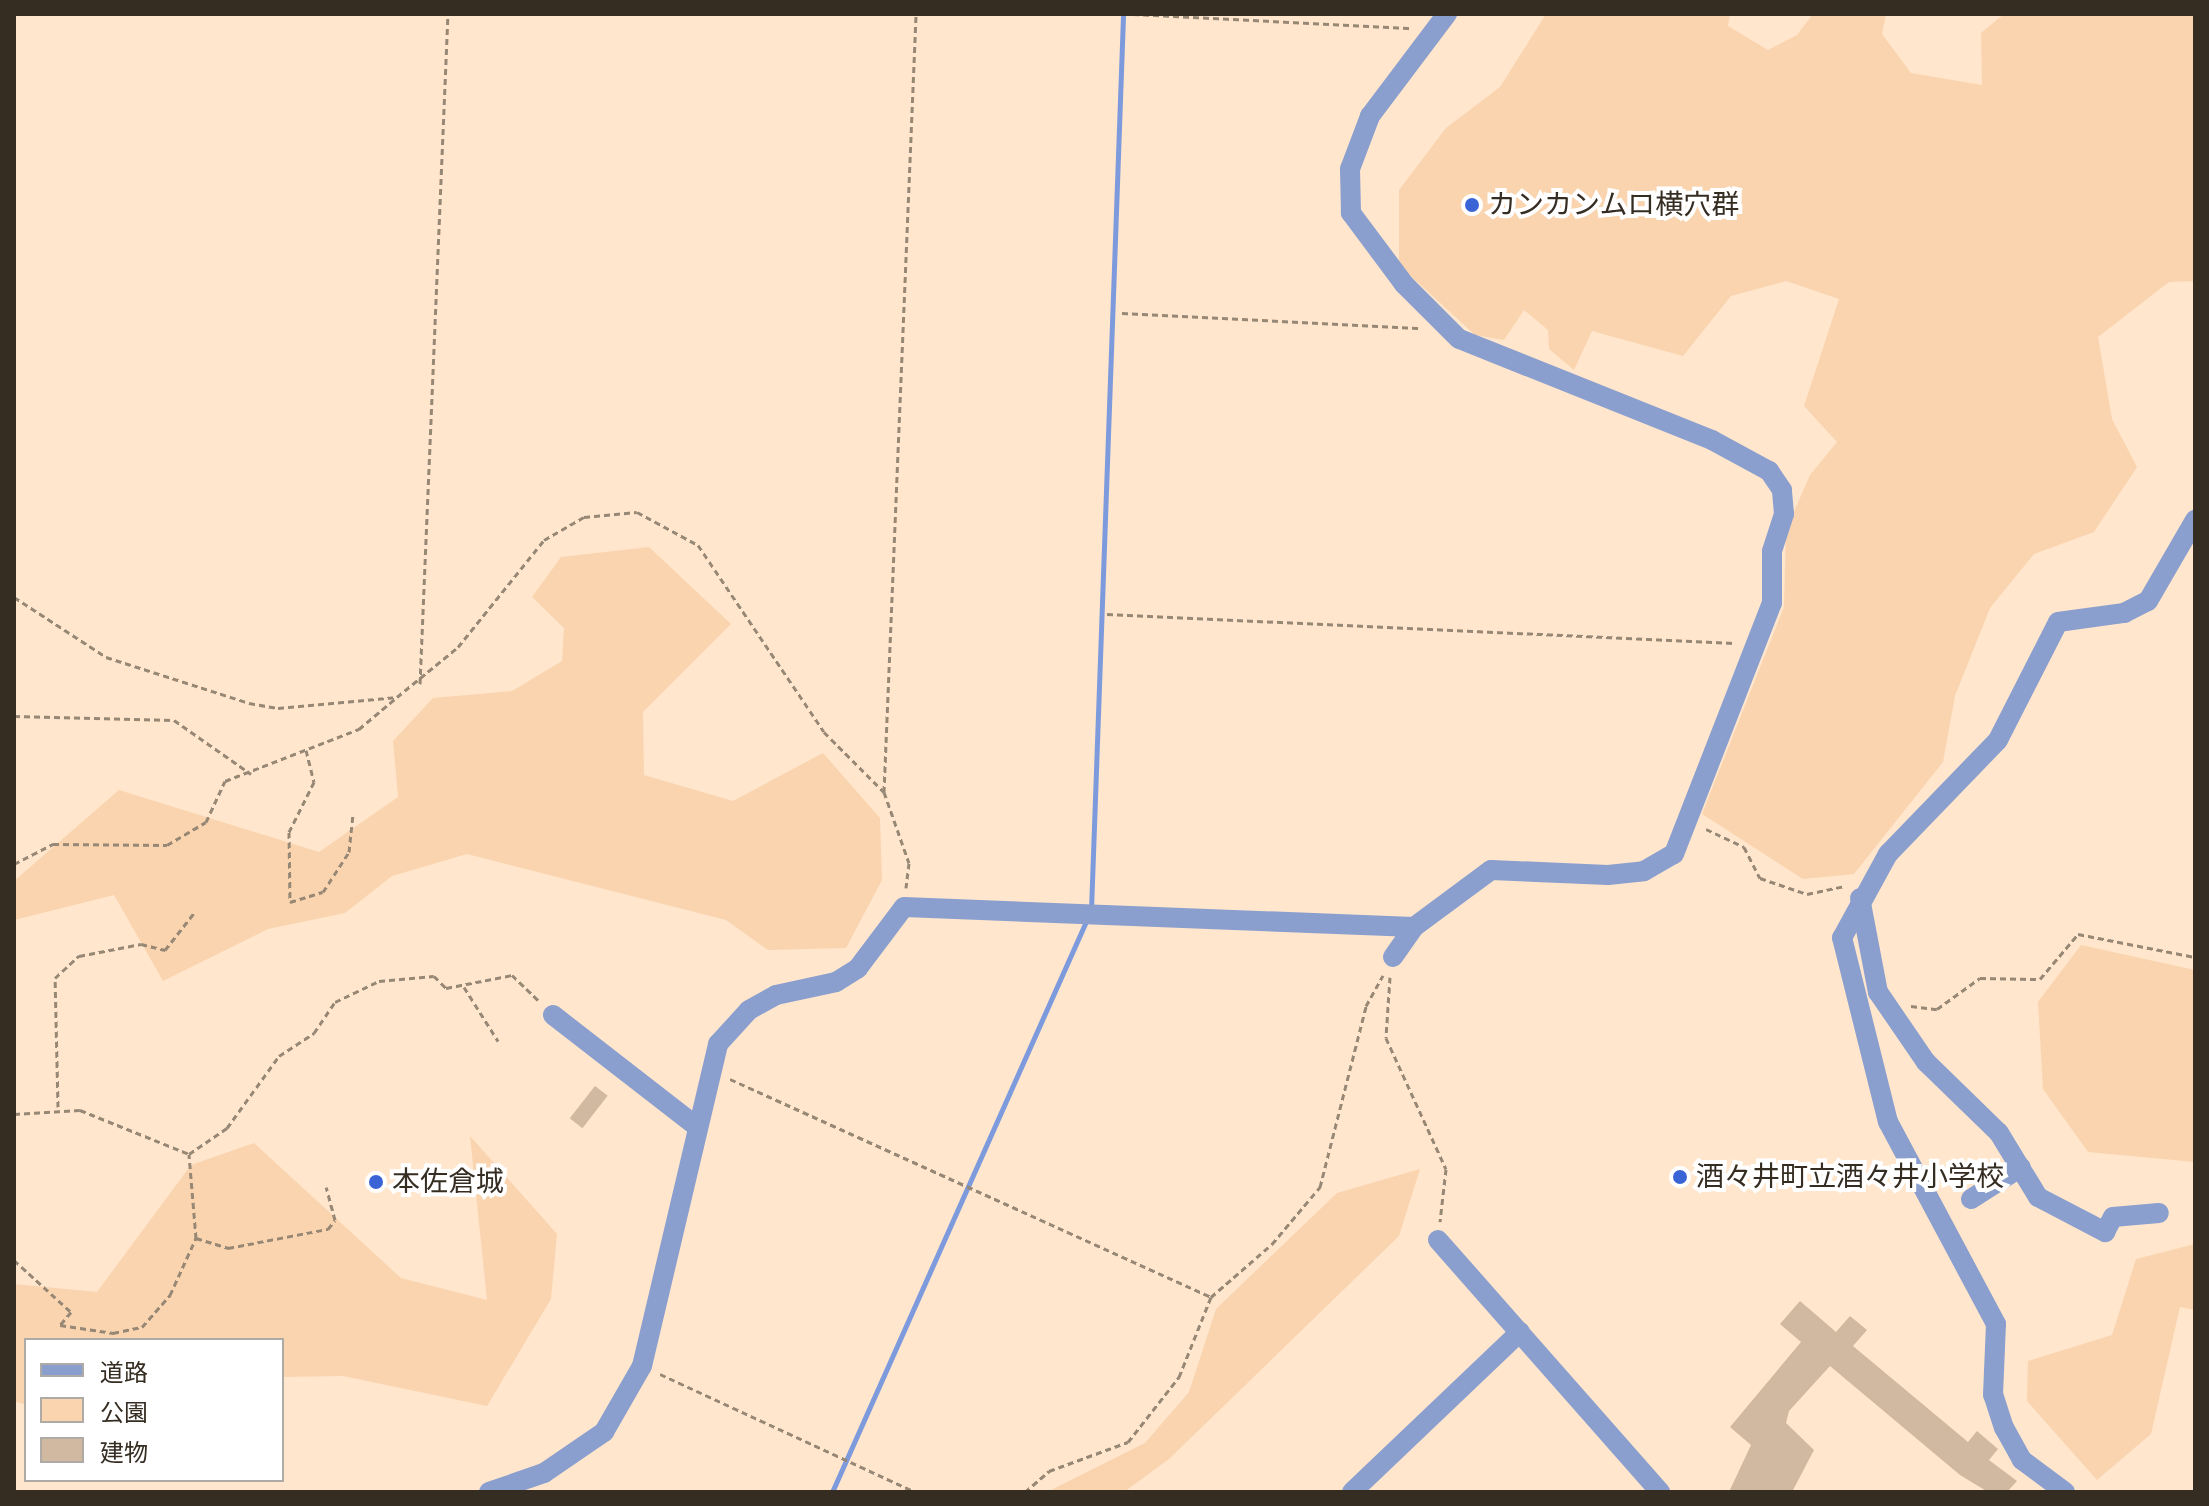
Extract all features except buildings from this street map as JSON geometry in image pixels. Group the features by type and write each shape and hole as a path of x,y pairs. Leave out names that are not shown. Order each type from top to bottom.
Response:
{"street":[{"path":"1393,957 1414,927 1491,870 1608,875 1652,868 1674,854 1691,822 1709,756 1758,644 1784,514 1782,490 1769,471 1449,329 1404,284 1351,213 1347,190 1370,116 1442,21"},
{"path":"2065,1492 2022,1460 2004,1428 1993,1395 1996,1324 1888,1122 1841,955 1865,890 1998,740 2058,622 2124,613 2148,601 2195,520"},
{"path":"1865,890 1878,992 1900,1029 1999,1133 2051,1208 2105,1232 2113,1217 2159,1213"},
{"path":"489,1492 544,1473 604,1432 642,1366 708,1069 718,1044 749,1010 858,968 904,907 1414,927"},
{"path":"553,1015 695,1125"},
{"path":"1971,1199 2021,1167"},
{"path":"1438,1240 1660,1492"},
{"path":"1352,1492 1520,1332"}],"path":[{"path":"420,684 448,14"},
{"path":"904,907 909,863 884,792 916,14"},
{"path":"1133,14 1442,21"},
{"path":"1122,313 1449,329"},
{"path":"14,864 53,844 167,845 206,822 225,781 251,774 359,729 397,697 420,684 544,540 584,517 637,512 698,545 824,732 884,792"},
{"path":"14,597 106,657 249,703 278,708 397,697"},
{"path":"1107,614 1758,644"},
{"path":"14,716 174,720 251,774"},
{"path":"306,750 314,782 289,832 290,902 323,892 349,852 353,816"},
{"path":"1691,822 1744,847 1760,878 1807,894 1865,890"},
{"path":"58,1107 55,978 79,956 141,944 165,950 194,913"},
{"path":"1899,996 1928,1012 1980,978 2040,979 2078,934 2195,957"},
{"path":"1393,957 1386,1038 1446,1169 1438,1240"},
{"path":"1025,1492 1049,1471 1128,1442 1179,1377 1211,1297 1272,1244 1320,1187 1366,1006 1393,957"},
{"path":"189,1154 227,1128 279,1056 314,1033 335,1002 379,981 434,976 446,988 512,975 553,1015"},
{"path":"463,986 498,1041"},
{"path":"708,1069 1211,1297"},
{"path":"14,1114 58,1107 118,1121 189,1154"},
{"path":"14,1260 71,1312 60,1325 113,1333 142,1327 161,1306 196,1238 189,1154"},
{"path":"196,1238 228,1248 328,1229 335,1220 326,1187"},
{"path":"642,1366 915,1492"}],"green space":[{"path":"1546,14 1730,14 1728,26 1768,50 1797,35 1813,14 1886,14 1882,34 1911,73 1982,85 1981,33 2004,14 2195,14 2195,281 2169,282 2098,337 2112,419 2137,467 2094,532 2034,554 1990,608 1955,696 1943,762 1854,874 1803,879 1702,814 1784,607 1786,530 1810,475 1837,442 1804,406 1839,299 1786,281 1731,296 1683,356 1592,331 1574,370 1549,349 1548,330 1524,310 1504,340 1475,335 1399,265 1399,190 1446,128 1500,87"},
{"path":"649,547 731,624 643,712 644,775 733,801 823,753 880,818 882,880 846,948 768,950 726,920 467,854 392,876 345,913 268,929 163,981 114,895 14,920 14,881 119,790 319,852 398,797 393,741 433,698 512,691 562,661 564,628 532,597 561,557"},
{"path":"2081,945 2195,970 2195,1162 2088,1152 2043,1089 2038,1002"},
{"path":"470,1136 557,1234 551,1299 487,1406 343,1376 284,1377 284,1338 24,1338 24,1404 14,1401 14,1284 97,1292 191,1165 254,1143 401,1278 487,1300"},
{"path":"1420,1169 1399,1236 1169,1459 1124,1492 1047,1492 1145,1443 1189,1392 1216,1309 1337,1193"},
{"path":"2195,1244 2195,1310 2180,1307 2151,1434 2097,1480 2027,1401 2028,1361 2112,1335 2136,1259"}],"waterway":[{"path":"1091,910 1123,14"},
{"path":"832,1492 1087,919"}],"place":[{"name":"カンカンムロ横穴群","path":"1472,205"},
{"name":"酒々井町立酒々井小学校","path":"1680,1177"},
{"name":"本佐倉城","path":"376,1182"}]}
